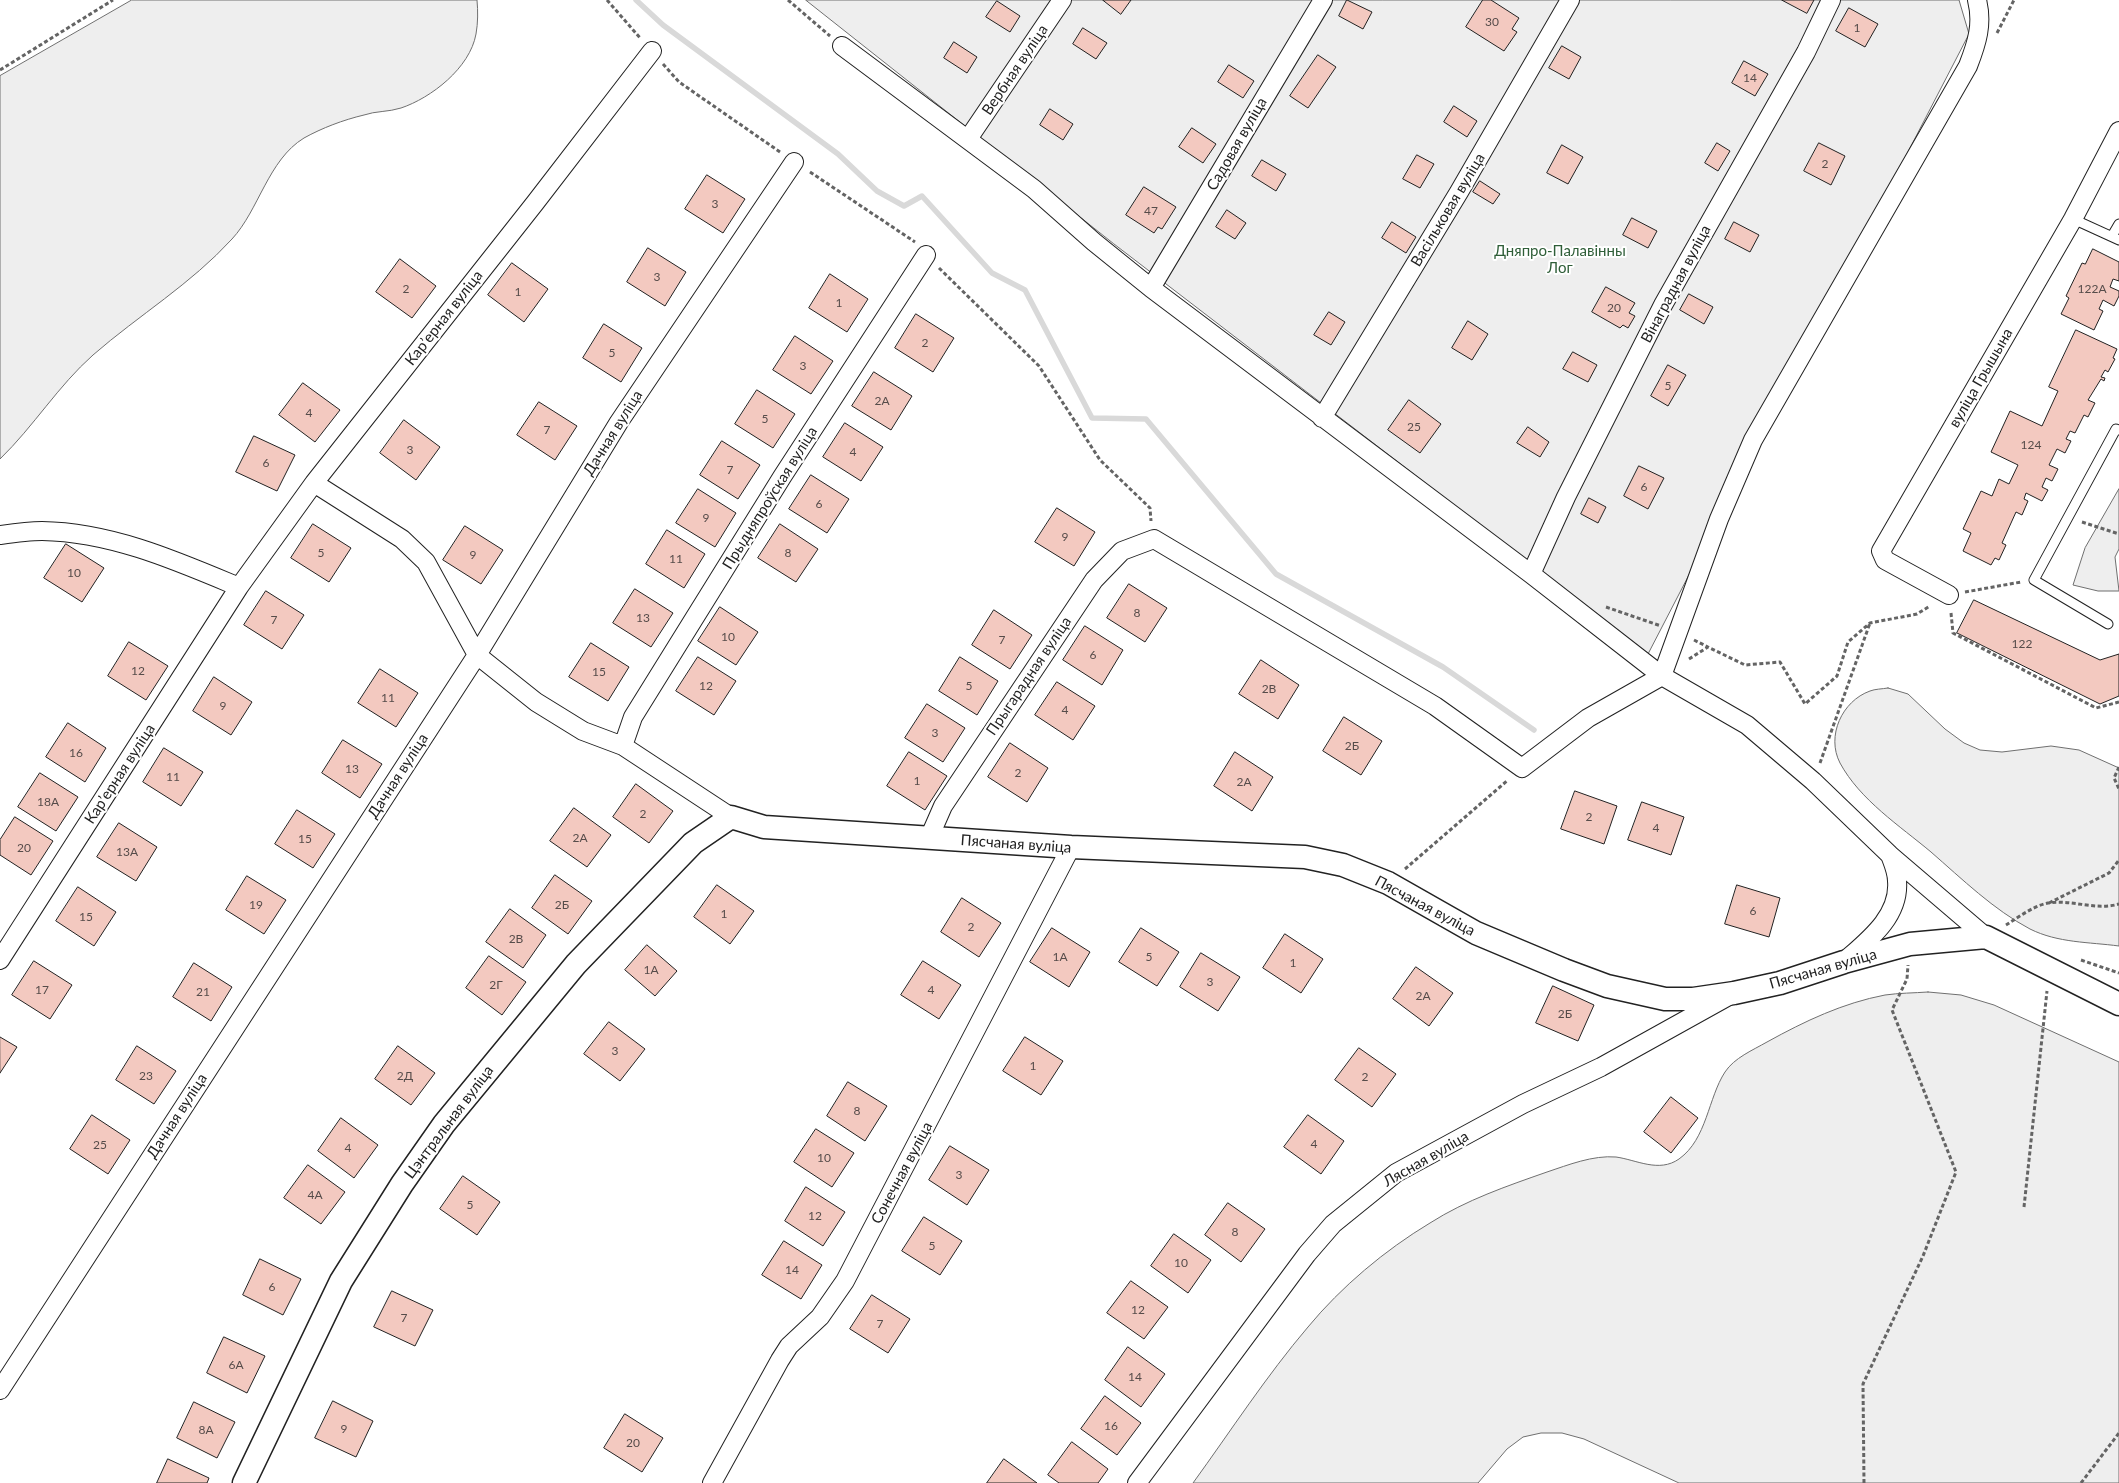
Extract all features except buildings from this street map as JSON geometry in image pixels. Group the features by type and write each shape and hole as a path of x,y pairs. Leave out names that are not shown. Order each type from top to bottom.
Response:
{"street":[{"name":"Вербная вуліца","path":"968,139 1062,0"},
{"name":"Садовая вуліца","path":"1151,288 1323,0"},
{"name":"Васільковая вуліца","path":"1322,418 1459,192 1570,0"},
{"name":"Вінаградная вуліца","path":"1531,574 1566,497 1663,305 1806,52 1831,0"},
{"path":"1154,539 1435,706 1522,768 1588,718 1662,676 1719,519 1753,440 1968,66 1979,35 1977,0"},
{"path":"842,46 1034,189 1094,242 1151,288 1531,574 1662,676 1747,725 1813,781 1890,854 1986,937 2119,1004"},
{"name":"Карʼерная вуліца","path":"0,960 239,588 314,483 523,219 652,51"},
{"name":"вуліца Грышына","path":"1949,595 1885,560 1882,551 2073,219 2119,131"},
{"name":"Дачная вуліца","path":"0,1390 477,654 619,422 794,162"},
{"name":"Прыдняпроўская вуліца","path":"623,746 633,717 782,476 926,255"},
{"path":"314,483 402,539 426,562 477,654 536,702 575,726 623,746 730,817"},
{"path":"0,535 42,531 92,536 138,548 239,588"},
{"name":"Прыгарадная вуліца","path":"929,838 943,806 1094,580 1122,551 1154,539"},
{"name":"Пясчаная вуліца","path":"730,817 764,827 1071,848 1305,857 1343,865 1388,883 1436,912 1476,933 1607,986 1665,999 1693,999 1734,994 1780,983 1844,962 1910,944 1986,937"},
{"name":"Цэнтральная вуліца","path":"244,1483 341,1281 392,1199 444,1124 582,957 693,843 730,817"},
{"name":"Сонечная вуліца","path":"712,1483 789,1346 820,1317 845,1281 1071,848"},
{"path":"1844,962 1876,934 1896,902 1898,881 1890,854"},
{"name":"Лясная вуліца","path":"1137,1483 1308,1254 1333,1224 1370,1192 1396,1173 1427,1155 1522,1104 1601,1066 1734,994"}],"lane":[{"path":"2073,219 2116,238 2119,224"},
{"path":"2108,624 2034,580 2116,429 2119,430"}],"path":[{"path":"0,70 113,0"},
{"path":"788,0 842,46"},
{"path":"679,82 794,162 913,240 1039,366 1100,460 1150,508 1154,539"},
{"path":"2068,517 2119,534"},
{"path":"1602,606 1677,632 1745,665 1780,662 1806,704 1837,676 1848,642 1870,623 1917,614 1949,595 2034,580"},
{"path":"1949,595 1953,633 2096,708 2119,702"},
{"path":"1826,749 1870,623"},
{"path":"1662,676 1708,647"},
{"path":"2119,767 2114,778 2119,790"},
{"path":"1388,883 1522,768"},
{"path":"1986,937 2031,910 2109,873 2119,860"},
{"path":"2049,903 2108,907 2119,904"},
{"path":"1864,1483 1863,1384 1923,1256 1956,1172 1892,1010 1907,979 1910,944"},
{"path":"2024,1207 2049,968"},
{"path":"2081,1483 2119,1433"}],"green space":[{"path":"132,0 477,0 478,13 476,34 466,58 448,80 425,97 401,108 348,119 304,138 292,147 281,159 250,214 232,239 182,285 110,340 80,367 0,459 0,76"},
{"name":"Дняпро-Палавінны Лог","path":"806,0 1959,0 1969,34 1648,654 1114,244"},
{"path":"2119,489 2119,549 2115,557 2119,591 2098,591 2073,585 2085,548"},
{"path":"1888,688 1908,694 1945,729 1964,743 1980,750 2002,752 2051,746 2079,750 2119,768 2119,946 2052,937 2030,929 2004,913 1979,894 1881,812 1858,789 1840,763 1836,753 1836,731 1845,711 1860,696 1876,689"},
{"path":"1928,992 1961,995 1994,1005 2119,1062 2119,1483 1679,1483 1584,1439 1562,1433 1541,1433 1523,1437 1507,1449 1478,1483 1193,1483 1278,1364 1321,1312 1364,1270 1413,1234 1472,1200 1581,1161 1616,1157 1656,1165 1671,1163 1679,1159 1696,1141 1719,1082 1729,1067 1744,1055 1796,1027 1839,1008 1885,995"}],"waterway":[{"path":"636,0 663,25 838,154 877,191 904,206 922,196 992,273 1025,290 1092,418 1146,419 1276,574 1443,667 1534,730"}]}
